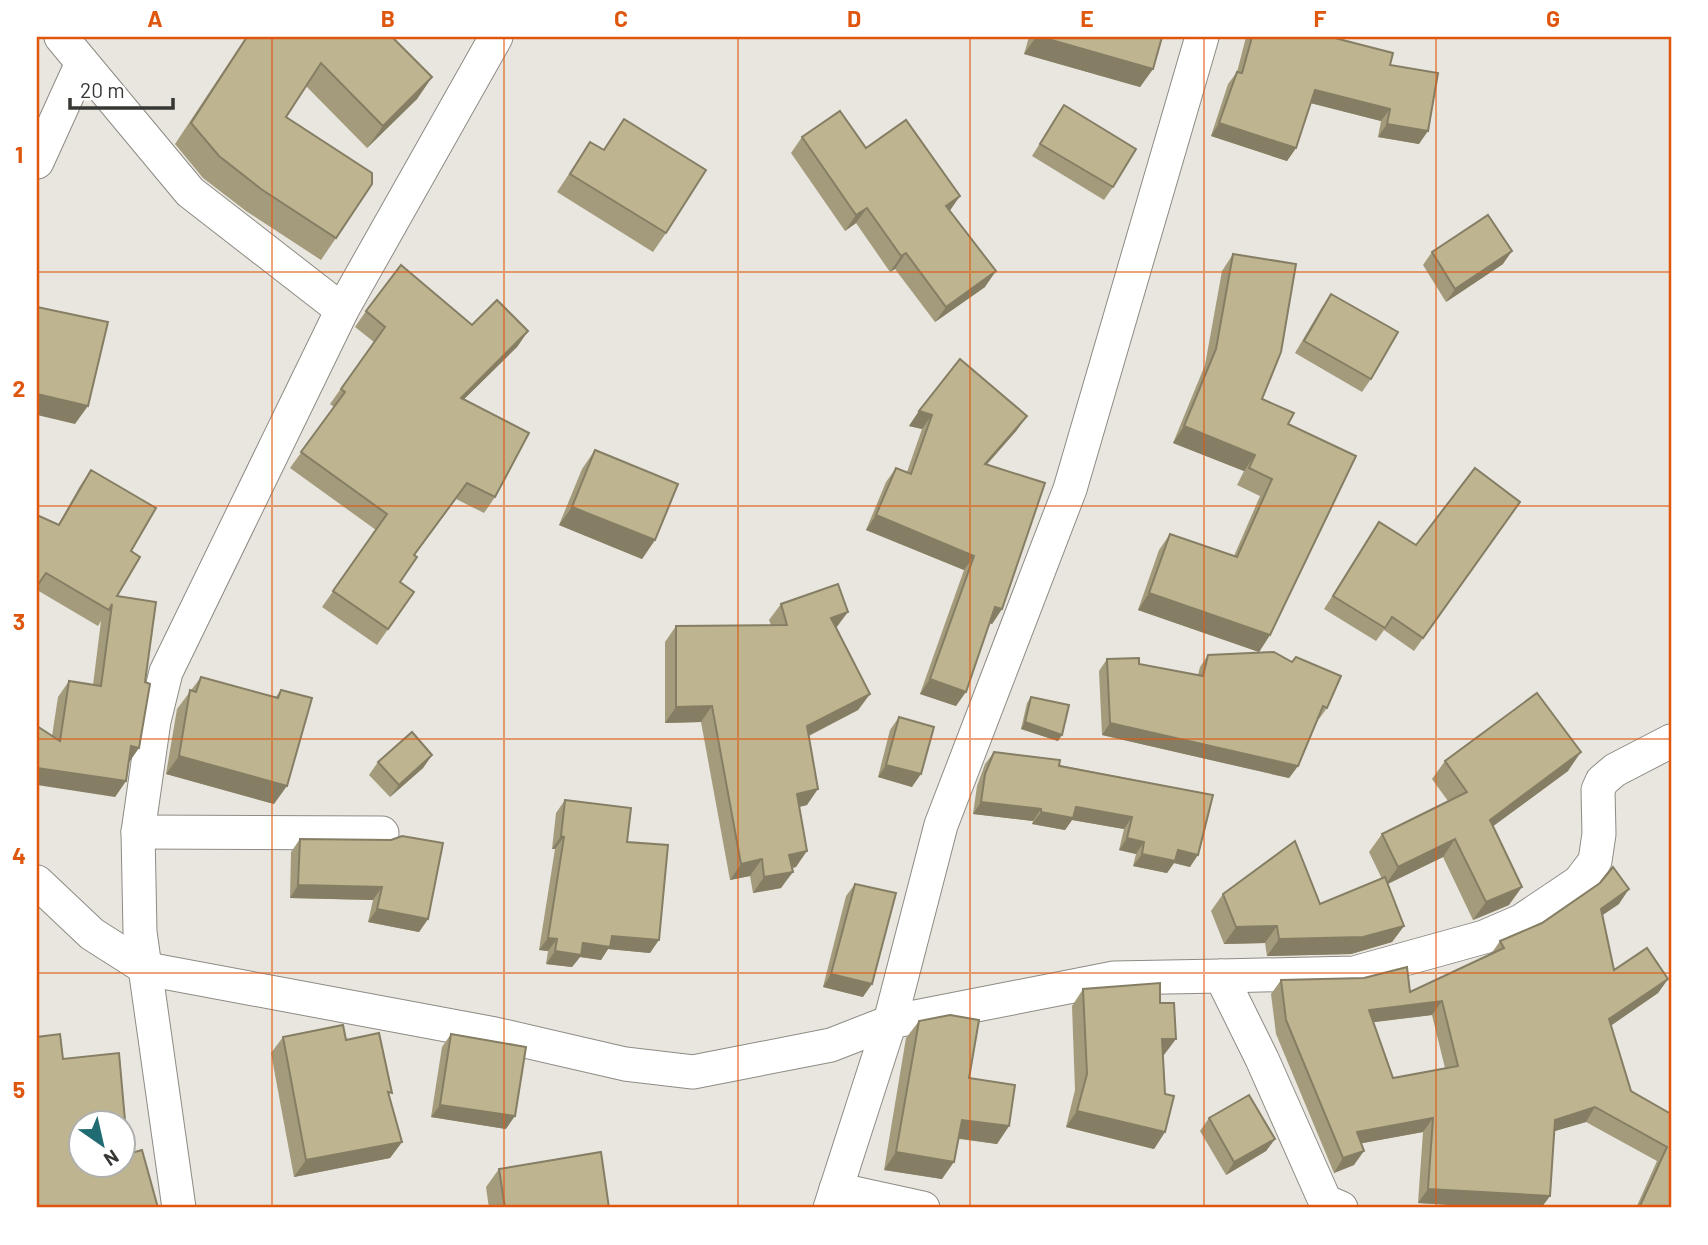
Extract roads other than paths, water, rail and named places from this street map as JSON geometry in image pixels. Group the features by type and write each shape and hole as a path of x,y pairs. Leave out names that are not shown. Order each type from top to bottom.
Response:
{"street":[{"path":"61,37 190,192 342,310"},
{"path":"179,1208 140,932 138,832 154,721 166,672 342,310 496,37"},
{"path":"923,1208 833,1199 890,1022 941,825 1070,489 1202,37"},
{"path":"37,162 82,63"},
{"path":"37,882 92,934 147,969 469,1029 625,1064 693,1072 831,1045 890,1022 1114,978 1354,973 1484,937 1521,921 1579,882 1595,860 1599,834 1598,790 1602,781 1615,770 1671,741"},
{"path":"138,832 382,833"},
{"path":"1221,976 1262,1059 1327,1206"}]}
